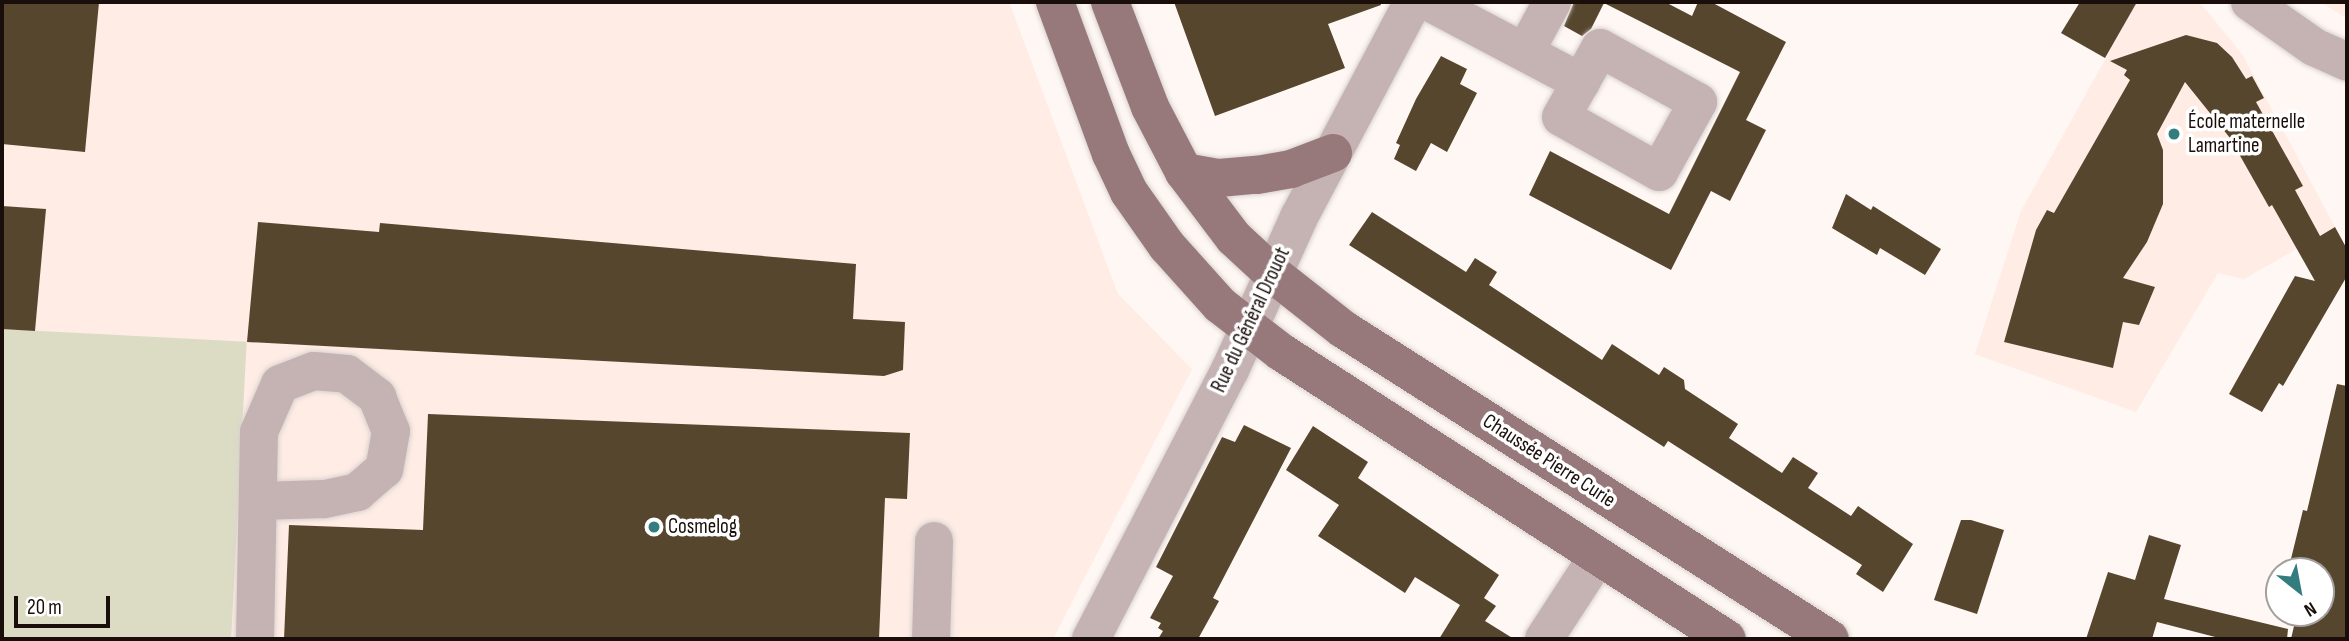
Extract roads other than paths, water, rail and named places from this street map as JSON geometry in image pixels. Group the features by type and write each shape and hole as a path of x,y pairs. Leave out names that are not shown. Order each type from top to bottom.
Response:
{"main road":[{"path":"1055,2 1111,154 1136,205 1194,278 1249,330 1727,639"},
{"name":"Chaussée Pierre Curie","path":"1110,2 1150,107 1184,172 1234,238 1273,274 1351,334 1830,639"},
{"path":"1184,172 1219,177 1257,175 1292,169 1333,153"}],"street":[{"name":"Rue du Général Drouot","path":"1091,639 1249,330 1299,217 1412,2"},
{"path":"1429,2 1581,82"},
{"path":"1525,52 1552,2"},
{"path":"2250,2 2294,34 2341,59"},
{"path":"255,639 258,501"},
{"path":"931,639 934,541"},
{"path":"1544,639 1598,556"}],"place":[{"name":"École maternelle Lamartine","path":"2174,134"},
{"name":"Cosmelog","path":"654,527"}]}
